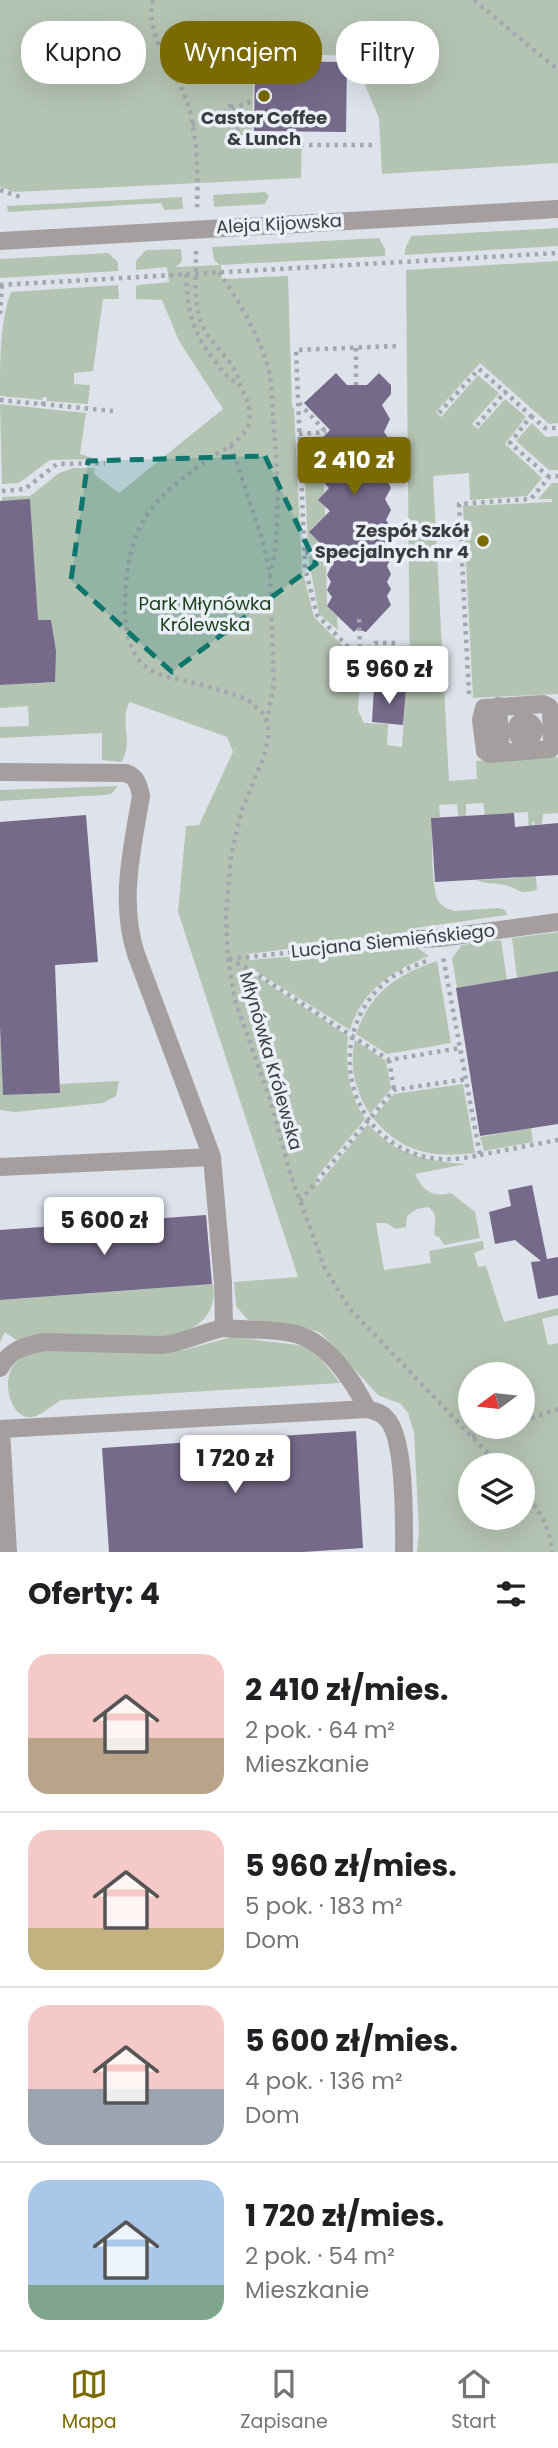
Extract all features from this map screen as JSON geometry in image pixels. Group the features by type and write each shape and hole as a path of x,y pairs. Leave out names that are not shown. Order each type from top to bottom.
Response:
{"street":[{"name":"Aleja Kijowska","path":"0,240 558,209"},
{"path":"519,726 498,706 519,726 552,744 548,751 501,753 519,726"},
{"path":"0,772 127,773 136,780 141,796 129,864 127,907 131,935 212,1157 223,1283 224,1328"},
{"name":"Lucjana Siemieńskiego","path":"416,939 558,922"},
{"path":"0,1167 212,1157"},
{"path":"0,1368 10,1353 44,1342 162,1345 180,1343 224,1328 290,1333 320,1345 357,1389 367,1409"},
{"path":"1,1429 367,1409 386,1418 398,1440 404,1552"},
{"path":"0,1417 8,1552"}],"path":[{"path":"153,0 153,28 185,95 192,124 197,211"},
{"path":"474,0 558,70"},
{"path":"192,124 252,101"},
{"path":"231,107 241,145 374,145"},
{"path":"0,190 23,198"},
{"path":"196,248 201,323 237,374 239,385 248,402 249,422 232,445 180,479 160,497 145,516 134,541 130,560 125,595 125,628 134,652 150,670 248,700 257,706 267,721"},
{"path":"0,314 1,285 558,253"},
{"path":"464,258 464,266"},
{"path":"219,272 257,341 270,375 276,446 276,552 270,575"},
{"path":"187,274 190,317 195,332 228,378 239,385"},
{"path":"396,346 296,350 305,568 317,615 351,650 368,650 375,643 400,643"},
{"path":"356,347 356,385"},
{"path":"439,413 480,369 545,428 558,428"},
{"path":"477,425 505,392"},
{"path":"43,405 44,396"},
{"path":"0,400 113,411"},
{"path":"299,402 328,432 299,434"},
{"path":"531,416 510,443 549,477"},
{"path":"232,445 263,542 270,575"},
{"path":"2,491 25,489 57,464 105,463"},
{"path":"470,708 458,504 531,499 549,477 558,476"},
{"path":"304,553 330,551"},
{"name":"Młynówka Królewska","path":"270,575 274,684 267,721 268,739 242,810 231,855 226,915 228,959 238,1008 271,1102 290,1173 325,1269 351,1309 458,1423"},
{"path":"359,619 360,650"},
{"name":"Lucjana Siemieńskiego","path":"228,959 416,939"},
{"path":"480,1155 443,957 426,961 390,978 366,1004 352,1035 349,1059 351,1083 369,1119 386,1137 405,1149 419,1155 454,1159 480,1155 558,1140"},
{"path":"228,959 249,969 389,1060 460,1048"},
{"path":"389,1060 394,1090"},
{"path":"300,1201 394,1090 467,1079"},
{"path":"536,1417 558,1409"},
{"name":"Młynówka Królewska","path":"473,1439 487,1453"},
{"path":"535,1506 543,1516 554,1550"}],"highlighted area":[{"path":"265,456 316,564 172,672 71,580 88,461"}],"green space":[{"path":"0,0 558,0 558,163 382,174 379,118 365,84 439,84 439,21 336,21 336,56 322,55 322,21 160,21 160,84 253,84 252,133 302,134 301,178 15,192 0,187"},
{"path":"265,192 269,196 265,204 214,207 213,195"},
{"path":"182,197 183,209 164,210 161,203 8,212 7,206"},
{"path":"558,228 558,246 405,255 411,236"},
{"name":"Park Młynówka Królewska","path":"379,238 385,249 385,256 221,265 222,279 288,276 292,407 302,569 314,617 350,653 361,653 358,710 364,723 388,724 387,745 402,747 406,690 410,689 406,270 558,261 558,423 549,424 480,363 436,412 441,417 478,375 499,393 472,424 478,429 505,399 526,417 505,444 542,478 527,496 470,500 469,473 433,476 449,781 477,779 476,761 558,757 558,813 543,814 542,824 534,825 534,821 532,823 537,890 522,892 504,885 476,880 518,878 529,840 528,812 485,815 483,803 466,804 466,816 458,816 457,804 439,805 440,817 432,818 432,837 433,875 439,902 454,911 499,908 505,910 507,915 415,928 415,933 247,954 249,960 416,947 429,956 403,968 380,984 362,1004 350,1030 249,967 250,972 348,1036 349,1079 365,1119 315,1179 317,1186 368,1124 389,1143 412,1154 438,1161 466,1164 415,1174 429,1192 438,1195 451,1193 475,1212 480,1238 444,1245 439,1237 435,1236 435,1217 432,1210 428,1207 417,1209 407,1216 406,1227 396,1229 386,1223 376,1223 384,1270 431,1263 429,1251 483,1241 484,1249 474,1253 478,1267 486,1266 504,1322 558,1308 558,1315 542,1319 548,1345 558,1343 558,1552 417,1552 419,1530 414,1433 408,1413 401,1404 378,1395 321,1333 297,1325 259,1325 247,1319 236,1306 234,1282 298,1277 178,912 186,826 199,825 233,752 227,737 130,702 126,716 127,747 121,762 102,760 102,733 0,738 0,727 29,726 28,706 0,708 0,685 55,682 51,620 37,620 18,521 31,520 30,500 2,501 2,497 30,496 59,473 74,468 95,468 94,474 119,493 223,409 179,341 162,300 136,299 136,286 169,282 167,267 136,270 136,261 146,250 181,249 182,261 176,267 220,265 214,260 212,247"},
{"path":"108,253 118,262 118,271 0,278 0,259"},
{"path":"118,285 119,299 103,299 93,371 74,373 74,384 90,385 88,404 46,401 47,397 43,396 42,400 0,396 3,329 11,292"},
{"path":"0,404 86,413 80,454 96,459 50,460 19,483 2,484"},
{"path":"532,423 546,437 558,436 558,470 549,470 516,441"},
{"path":"324,436 308,453 308,467 324,484 324,493 319,501 325,506 325,516 312,528 312,535 325,549 308,549 303,438"},
{"path":"552,483 558,483 558,694 473,698 463,506 552,502 552,499 538,499"},
{"path":"308,556 321,556 326,563 327,606 337,616 338,630 319,614"},
{"path":"118,786 111,794 104,795 0,801 0,790"},
{"path":"558,932 558,971 517,978 512,938"},
{"path":"501,940 507,980 457,988 452,958 462,945"},
{"path":"437,961 451,1043 387,1054 356,1034 369,1006 387,987 410,972"},
{"path":"0,1026 3,1095 60,1093 60,1084 119,1081 116,1096 103,1103 15,1112 0,1110"},
{"path":"355,1040 386,1061 391,1089 370,1114 360,1096 355,1078"},
{"path":"463,1084 475,1153 445,1155 407,1146 384,1130 373,1118 394,1094"},
{"path":"531,1128 533,1142 484,1151 480,1137"},
{"path":"213,1284 211,1309 197,1325 176,1334 119,1339 42,1335 16,1340 5,1332 0,1342 0,1300"},
{"path":"232,1337 306,1346 314,1350 340,1383 61,1400 32,1417 19,1413 11,1400 8,1384 14,1365 27,1355 48,1349 167,1352"}],"building":[{"path":"322,62 336,62 336,84 347,84 346,132 254,131 255,84 322,84"},
{"path":"336,373 347,385 367,385 379,373 391,385 391,394 382,405 390,419 384,432 391,442 384,453 391,465 385,476 391,488 385,499 391,510 386,520 391,527 386,534 391,542 387,551 391,558 387,566 391,574 387,582 391,589 387,596 391,605 366,632 357,629 354,632 327,606 332,597 327,590 331,582 327,575 331,567 327,559 330,553 309,532 330,511 318,500 329,488 308,467 308,453 330,430 304,403"},
{"path":"30,499 38,620 51,620 56,651 55,682 0,685 0,501"},
{"path":"374,687 406,690 403,725 372,722"},
{"path":"514,813 515,827 558,823 558,875 435,882 431,818"},
{"path":"86,815 98,962 55,965 60,1093 3,1095 0,1026 0,822"},
{"path":"558,971 558,1124 480,1136 456,988"},
{"path":"532,1185 547,1259 558,1257 558,1295 538,1299 531,1262 541,1261 515,1240 495,1244 489,1212 511,1206 508,1190"},
{"path":"206,1215 212,1284 0,1300 0,1230"},
{"path":"356,1431 363,1548 303,1552 109,1552 102,1448"}],"place":[{"name":"Castor Coffee & Lunch","path":"264,96"},
{"name":"Zespół Szkół Specjalnych nr 4","path":"483,541"}]}
